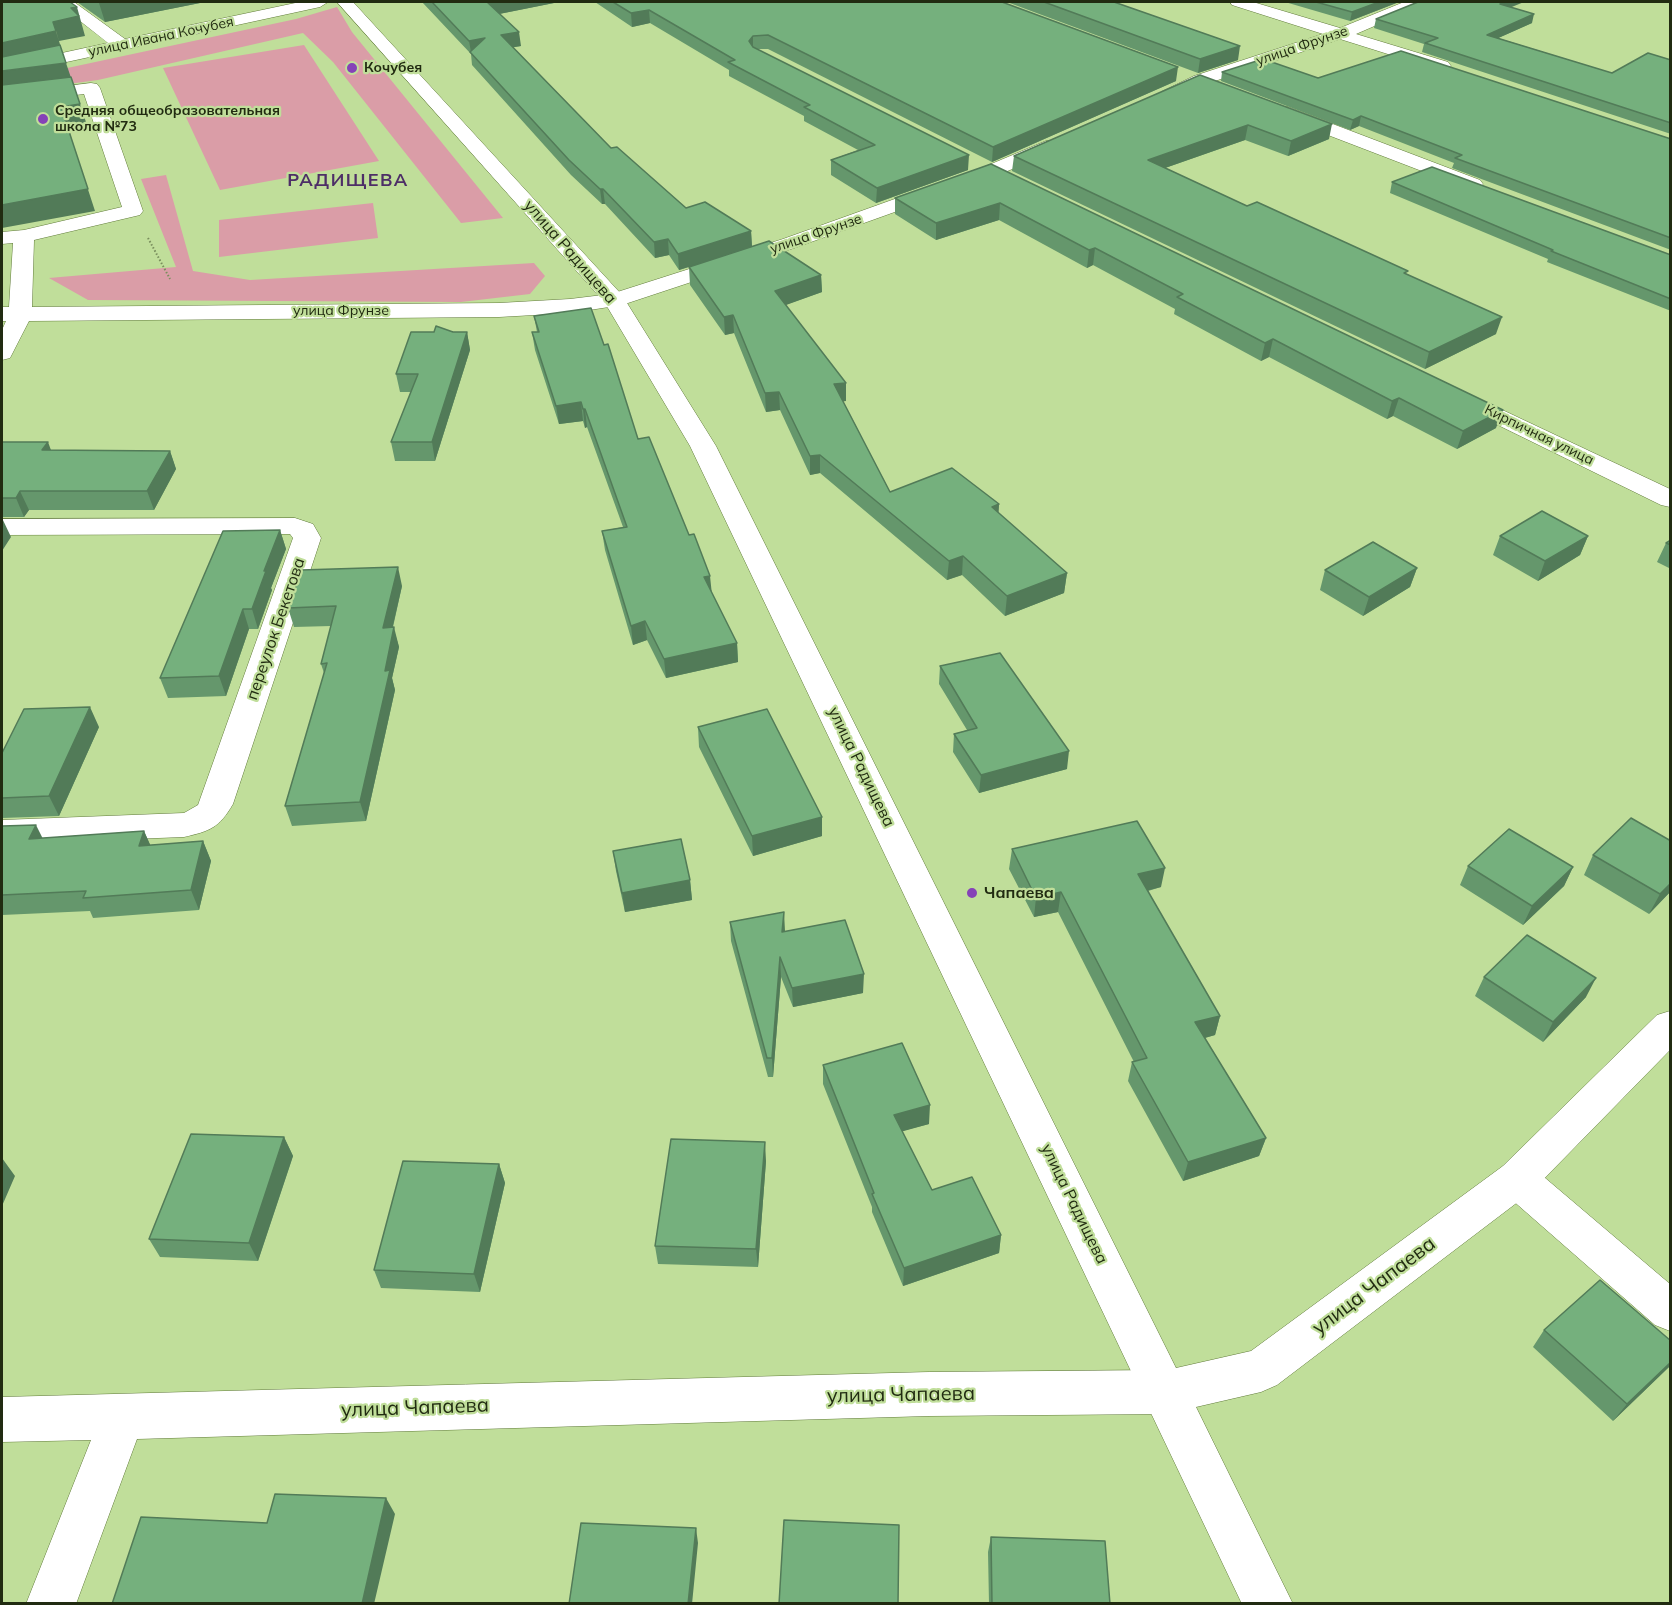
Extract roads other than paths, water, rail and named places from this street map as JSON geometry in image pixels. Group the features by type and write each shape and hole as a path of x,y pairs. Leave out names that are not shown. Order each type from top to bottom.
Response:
{"street":[{"path":"64,2 122,45"},
{"name":"улица Ивана Кочубея","path":"2,71 320,2"},
{"name":"улица Радищева","path":"345,2 614,300 703,446 1268,1604"},
{"path":"1238,2 1343,33 1456,71"},
{"name":"улица Фрунзе","path":"1154,102 1200,80 1343,33 1417,2"},
{"path":"1178,72 1234,93"},
{"path":"2,99 92,88 133,211 24,236 2,238"},
{"path":"1267,105 1491,191"},
{"name":"улица Фрунзе","path":"11,314 499,310 570,306 614,300 790,243 992,171 1067,139"},
{"path":"970,160 1013,181"},
{"path":"2,353 24,236"},
{"name":"Кирпичная улица","path":"1444,389 1671,499"},
{"name":"переулок Бекетова","path":"2,527 295,526 303,530 307,538 216,804 208,817 184,825 2,832"},
{"name":"улица Чапаева","path":"2,1420 929,1394 1166,1392 1261,1370 1517,1179 1671,1026"},
{"path":"1517,1179 1671,1311"},
{"path":"51,1604 123,1416"}],"place":[{"name":"Кочубея","path":"352,68"},
{"name":"Средняя общеобразовательная школа №73","path":"43,119"},
{"name":"Чапаева","path":"972,893"}],"district":[{"name":"РАДИЩЕВА","path":"348,181"}]}
